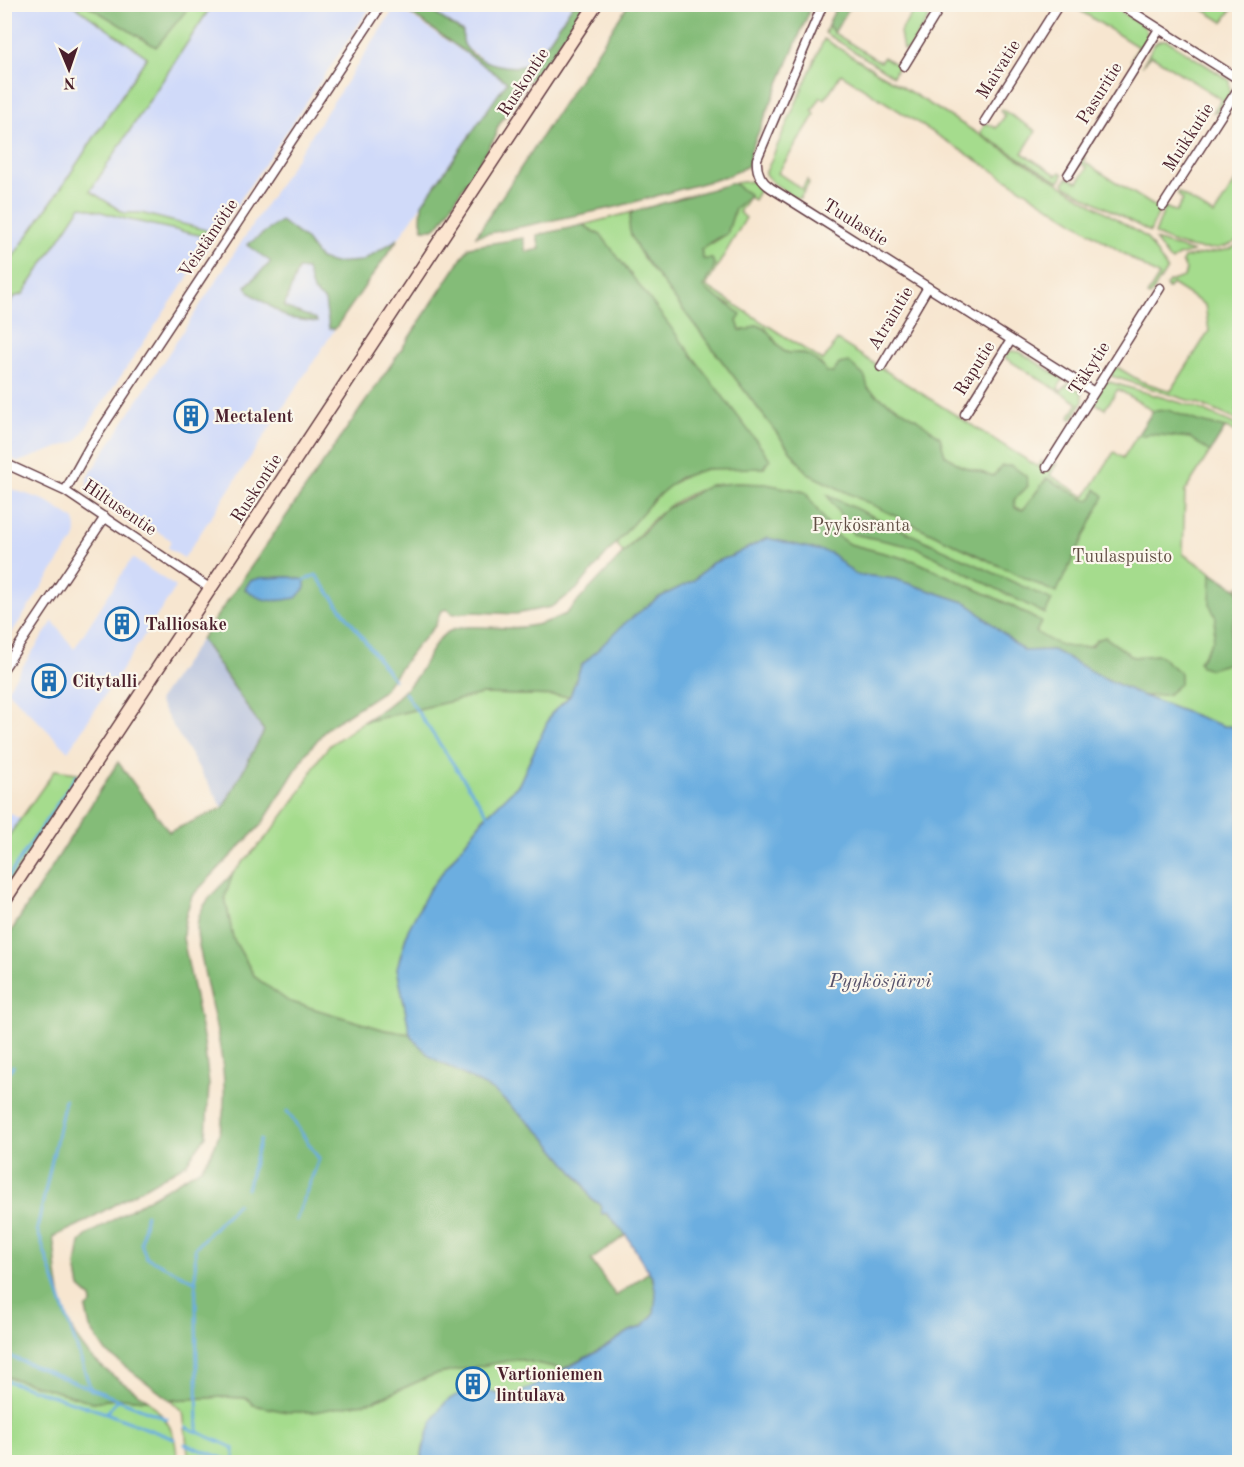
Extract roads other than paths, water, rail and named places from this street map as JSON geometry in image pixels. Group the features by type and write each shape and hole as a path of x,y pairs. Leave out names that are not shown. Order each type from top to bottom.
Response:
{"main road":[{"name":"Ruskontie","path":"4,901 596,4"}],"street":[{"name":"Veistämötie","path":"65,490 90,446 382,4"},
{"name":"Tuulastie","path":"823,4 757,159 756,169 766,185 1094,392"},
{"path":"904,66 942,4"},
{"name":"Maivatie","path":"985,121 1059,4"},
{"path":"1120,4 1239,80"},
{"name":"Pasuritie","path":"1068,175 1159,29"},
{"name":"Muikkutie","path":"1163,206 1239,86"},
{"name":"Atraintie","path":"881,367 928,287"},
{"name":"Täkytie","path":"1047,467 1160,288"},
{"name":"Raputie","path":"964,414 1011,340"},
{"name":"Hiltusentie","path":"4,463 65,490 211,589"},
{"path":"4,668 105,517"}],"water":[{"name":"Pyykösjärvi","path":"767,538 831,553 854,574 895,579 967,603 1024,651 1053,650 1143,696 1223,726 1239,727 1239,1462 421,1462 424,1445 435,1417 446,1402 453,1397 480,1387 509,1399 604,1348 630,1331 642,1327 654,1314 656,1295 653,1278 626,1235 606,1213 602,1214 600,1204 591,1199 584,1185 543,1135 494,1091 432,1058 413,1039 410,1034 397,968 408,930 429,890 483,819 519,784 551,714 570,696 581,666 625,623 658,598 693,581 712,563 732,556"},
{"path":"290,577 305,580 305,588 296,598 263,599 245,589 250,581 260,578"}],"waterway":[{"path":"305,580 316,575 394,680"},
{"path":"405,693 488,815"},
{"path":"4,883 76,776"},
{"path":"4,1078 13,1066"},
{"path":"65,1100 37,1229 91,1390"},
{"path":"287,1111 319,1159 296,1220"},
{"path":"247,1189 260,1139"},
{"path":"198,1432 195,1248 237,1204"},
{"path":"146,1214 141,1243 146,1257 196,1282"},
{"path":"4,1354 167,1419"},
{"path":"4,1380 106,1413 174,1439"},
{"path":"106,1413 117,1401"},
{"path":"186,1427 234,1448 234,1462"},
{"path":"185,1444 233,1462"}],"place":[{"name":"Mectalent","path":"191,416"},
{"name":"Talliosake","path":"122,624"},
{"name":"Citytalli","path":"49,681"},
{"name":"Vartioniemen lintulava","path":"473,1384"}],"park label":[{"name":"Pyykösranta","path":"861,525"},
{"name":"Tuulaspuisto","path":"1122,556"}]}
